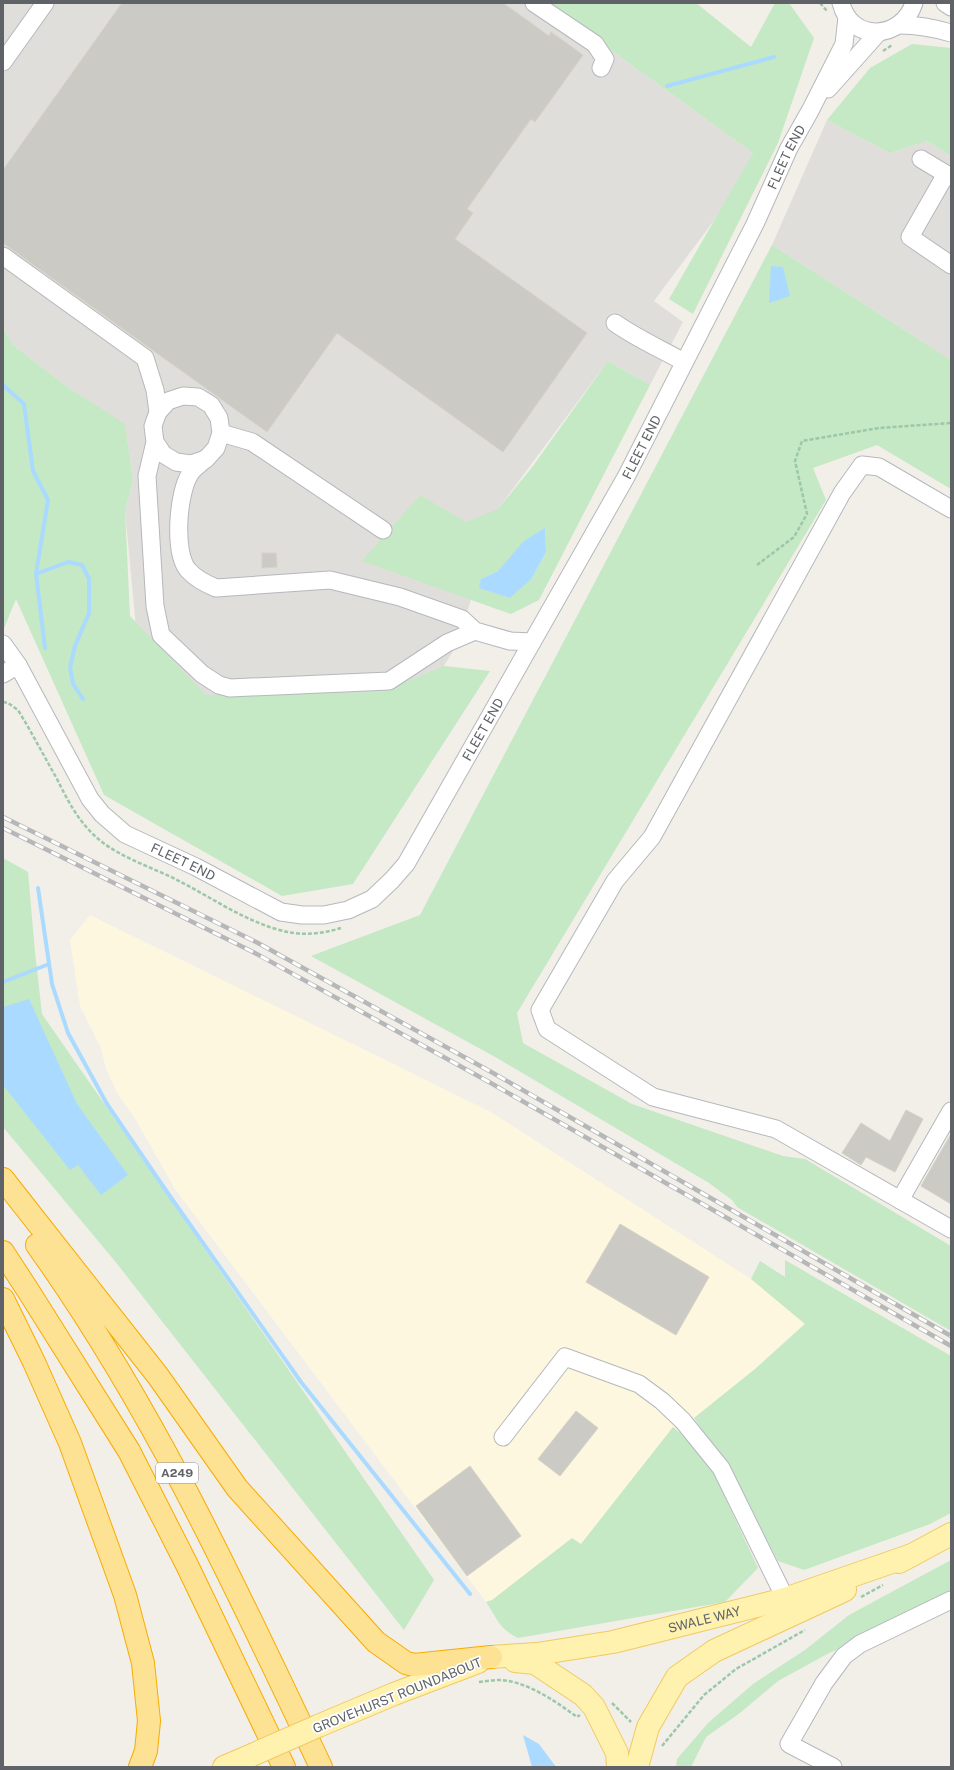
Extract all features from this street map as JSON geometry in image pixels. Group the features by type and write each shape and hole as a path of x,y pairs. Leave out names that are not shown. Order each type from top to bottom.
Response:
{"highway":[{"name":"A249","path":"3,1179 158,1376 237,1488 376,1642 406,1663 414,1665 491,1657"},
{"name":"A249","path":"3,1196 52,1265 151,1424 227,1571 321,1767"},
{"name":"A249","path":"3,1252 34,1298 129,1451 187,1565 284,1767"},
{"path":"3,1299 34,1362 70,1443 125,1595 143,1663 149,1721 146,1751 140,1767"}],"main road":[{"name":"SWALE WAY","path":"637,1767 648,1727 677,1677 714,1651 796,1614 951,1534"},
{"name":"SWALE WAY","path":"491,1657 537,1654 796,1614"},
{"name":"GROVEHURST ROUNDABOUT","path":"224,1767 394,1694 491,1657 535,1663 583,1695 594,1707 617,1753 618,1767"}],"street":[{"path":"3,62 44,3"},
{"path":"534,3 595,44 605,59 601,68"},
{"path":"842,7 856,26 866,31 878,32 890,30 900,25 909,16 914,3"},
{"path":"945,3 951,7"},
{"name":"FLEET END","path":"3,644 10,670 90,799 102,814 125,834 196,867 281,912 302,915 324,915 348,910 372,899 406,864 626,477 755,224 789,148 810,112 844,44 842,7"},
{"path":"900,25 930,27 951,33"},
{"name":"FLEET END","path":"810,112 838,75 861,53 878,32"},
{"path":"921,159 948,176 922,214 910,237 951,265"},
{"path":"3,256 145,358 155,390 158,412"},
{"path":"615,323 632,335 643,339 684,362"},
{"path":"475,631 447,643 389,681 230,688 219,685 202,674 161,635 155,606 147,476 155,442 153,426 158,412 168,401 183,396 198,397 211,405 219,418 221,433 216,448 190,474 182,492 179,532 181,555 187,569 200,581 216,588 294,582 336,581 400,597 456,616 462,619 475,631 510,640 532,642"},
{"path":"221,433 252,442 382,530"},
{"path":"155,442 163,454 176,462 191,464 206,459"},
{"path":"951,509 879,467 862,465 842,493 652,837 615,881 540,1010 547,1029 653,1097 776,1129 951,1229"},
{"path":"900,1200 951,1111"},
{"path":"503,1437 565,1357 639,1384 662,1401 683,1421 721,1468 796,1614"},
{"path":"833,1767 789,1744 824,1683 844,1656 860,1644 951,1600"}],"path":[{"path":"880,54 897,42"},
{"path":"758,565 794,537 807,514 795,461 802,441 879,428 951,423"},
{"path":"3,702 8,703 18,710 75,812 89,831 102,842 120,853 180,881 254,922 301,934 323,934 345,927"},
{"path":"856,1599 884,1585"},
{"path":"659,1749 704,1695 736,1669 796,1614"},
{"path":"473,1682 501,1680 530,1688 556,1701 576,1717"}],"shaded area":[{"path":"3,3 546,3 753,153 738,188 654,301 683,322 650,385 608,361 498,509 458,643 372,783 344,865 137,638 125,511 133,480 125,425 69,388 13,345 3,328"},
{"path":"827,120 890,153 927,141 951,156 951,360 772,245"},
{"path":"90,915 491,1112 751,1279 805,1323 755,1369 694,1418 673,1428 581,1544 492,1600 486,1602 175,1189 136,1120 119,1096 106,1069 101,1048 80,1006 70,940"}],"green space":[{"path":"546,3 696,3 751,47 775,3 789,3 814,38 778,143 693,314 669,299 753,153"},
{"path":"912,44 951,48 951,156 927,141 890,153 827,120 870,68"},
{"path":"772,245 951,360 951,489 877,445 813,468 826,500 517,1013 523,1043 632,1104 783,1156 805,1159 951,1246 951,1331 737,1207 732,1200 709,1183 497,1058 311,956 420,915"},
{"path":"3,328 13,345 69,388 125,424 133,480 125,511 130,616 206,695 381,692 444,666 490,671 353,884 282,896 104,795 16,599 3,631"},
{"path":"608,361 650,385 539,600 511,614 362,561 420,495 466,522 498,509 533,466","holes":["545,528 546,552 532,578 481,579 498,571"]},
{"path":"3,858 28,872 42,1014 434,1580 404,1630 114,1260 3,1127"},
{"path":"785,1260 951,1356 951,1513 930,1524 804,1570 778,1561 729,1470 694,1418 755,1369 805,1324 751,1279 760,1261 785,1277"},
{"path":"673,1427 687,1439 709,1463 758,1568 725,1602 518,1638 502,1627 486,1602 492,1600 572,1538 581,1544"},
{"path":"951,1560 951,1596 885,1629 829,1653 778,1681 740,1713 706,1737 691,1767 676,1767 677,1759 708,1723 753,1684 805,1650 849,1615"}],"water":[{"path":"771,266 783,267 790,296 769,303"},
{"path":"545,528 546,552 532,578 510,598 479,588 481,579 498,571 524,541"},
{"path":"29,999 77,1104 128,1175 101,1195 78,1165 70,1170 3,1085 3,1007"},
{"path":"523,1735 539,1744 556,1767 532,1767"}],"building":[{"path":"122,3 503,3 549,36 551,32 583,55 535,122 531,119 467,209 473,213 455,239 587,333 503,452 337,333 267,432 3,243 3,170"},
{"path":"262,553 276,553 277,567 262,568"},
{"path":"906,1110 923,1119 895,1172 866,1157 861,1165 842,1153 861,1123 890,1141"},
{"path":"951,1134 951,1204 921,1186"},
{"path":"620,1224 709,1277 676,1335 586,1282"},
{"path":"576,1411 598,1428 560,1476 538,1459"},
{"path":"470,1466 521,1536 467,1576 416,1506"}],"waterway":[{"path":"667,86 774,57"},
{"path":"3,385 24,404 33,471 48,500 36,574 45,648"},
{"path":"36,574 68,562 82,565 89,579 89,613 75,646 70,667 73,684 83,699"},
{"path":"38,888 52,984 68,1033 107,1104 301,1382 470,1594"},
{"path":"3,982 49,964"}],"railway":[{"path":"3,817 258,943 493,1073 951,1336"},
{"path":"3,828 253,952 489,1082 951,1346"}]}
